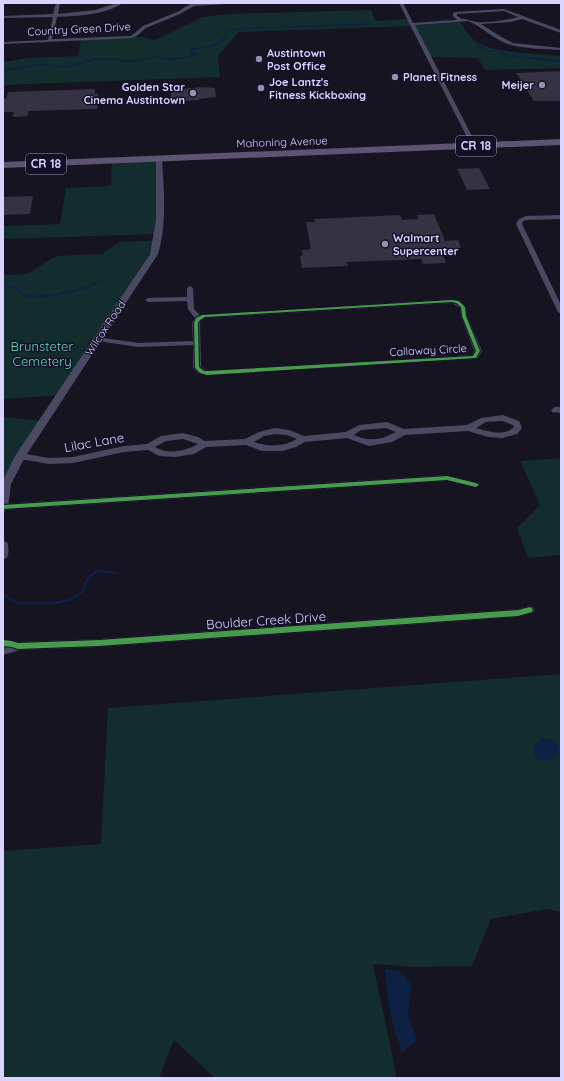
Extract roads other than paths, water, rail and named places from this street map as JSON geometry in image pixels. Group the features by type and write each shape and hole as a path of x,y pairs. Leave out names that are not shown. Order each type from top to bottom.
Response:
{"main road":[{"name":"Mahoning Avenue","path":"3,165 561,142"}],"street":[{"path":"50,40 58,3"},
{"path":"3,17 55,15 99,11 121,3"},
{"path":"195,4 241,3"},
{"path":"401,3 474,146"},
{"name":"Country Green Drive","path":"3,43 132,37 140,34 146,26 195,4"},
{"path":"460,20 455,16 455,13 499,9 506,10 561,32"},
{"path":"477,23 510,21 523,17"},
{"path":"412,24 468,20 477,23 496,36 512,44 561,49"},
{"name":"Wilcox Road","path":"3,507 6,484 20,456 154,254 158,241 161,192 159,159"},
{"path":"561,217 526,218 520,220 519,224 561,312"},
{"path":"190,288 190,301 195,315 199,318"},
{"path":"148,300 180,299 180,303 183,305 190,301"},
{"name":"Callaway Circle","path":"452,301 458,302 463,307 464,316 478,354 471,358 207,373 202,372 197,368 196,323 199,318 208,315 452,301"},
{"path":"97,339 138,345 196,343"},
{"name":"Lilac Lane","path":"149,447 159,453 175,454 191,452 204,444 247,442 262,448 283,448 294,445 303,439 348,435 359,428 387,425 403,432 469,428 486,434 502,435 516,431 518,425 509,419 488,419 469,428"},
{"name":"Lilac Lane","path":"247,442 261,433 278,432 290,432 303,439"},
{"name":"Lilac Lane","path":"348,435 361,442 369,442 390,440 403,432"},
{"name":"Lilac Lane","path":"20,456 49,461 73,460 124,449 149,447 164,438 183,436 195,439 204,444"},
{"path":"3,507 447,478 476,485"},
{"path":"3,545 3,555"},
{"name":"Boulder Creek Drive","path":"3,643 18,646 107,643 518,613 530,610"},
{"name":"Boulder Creek Drive","path":"3,651 13,649 18,646"}],"water":[{"path":"541,738 556,742 559,751 556,756 547,761 537,759 533,751"},
{"path":"385,969 398,970 412,983 408,1014 417,1039 402,1053 390,1011"}],"waterway":[{"path":"433,20 451,20"},
{"path":"3,71 41,64 65,67 96,59 116,59 127,62 155,57 166,59 184,58 197,54 191,50 192,49 213,46 221,41 227,32 237,29 368,24"},
{"path":"477,45 488,51 500,51 508,56 561,61"},
{"path":"86,287 102,281"},
{"path":"3,284 12,287"},
{"path":"12,287 17,288 24,296 56,294 86,287"},
{"path":"3,595 18,603 54,603 69,600 82,592 88,578 97,571 117,573"}],"place":[{"name":"Austintown Post Office","path":"259,59"},
{"name":"Planet Fitness","path":"395,77"},
{"name":"Meijer","path":"542,85"},
{"name":"Joe Lantz's Fitness Kickboxing","path":"261,88"},
{"name":"Golden Star Cinema Austintown","path":"193,93"},
{"name":"Walmart Supercenter","path":"385,244"}],"park label":[{"name":"Brunsteter Cemetery","path":"42,354"}]}
